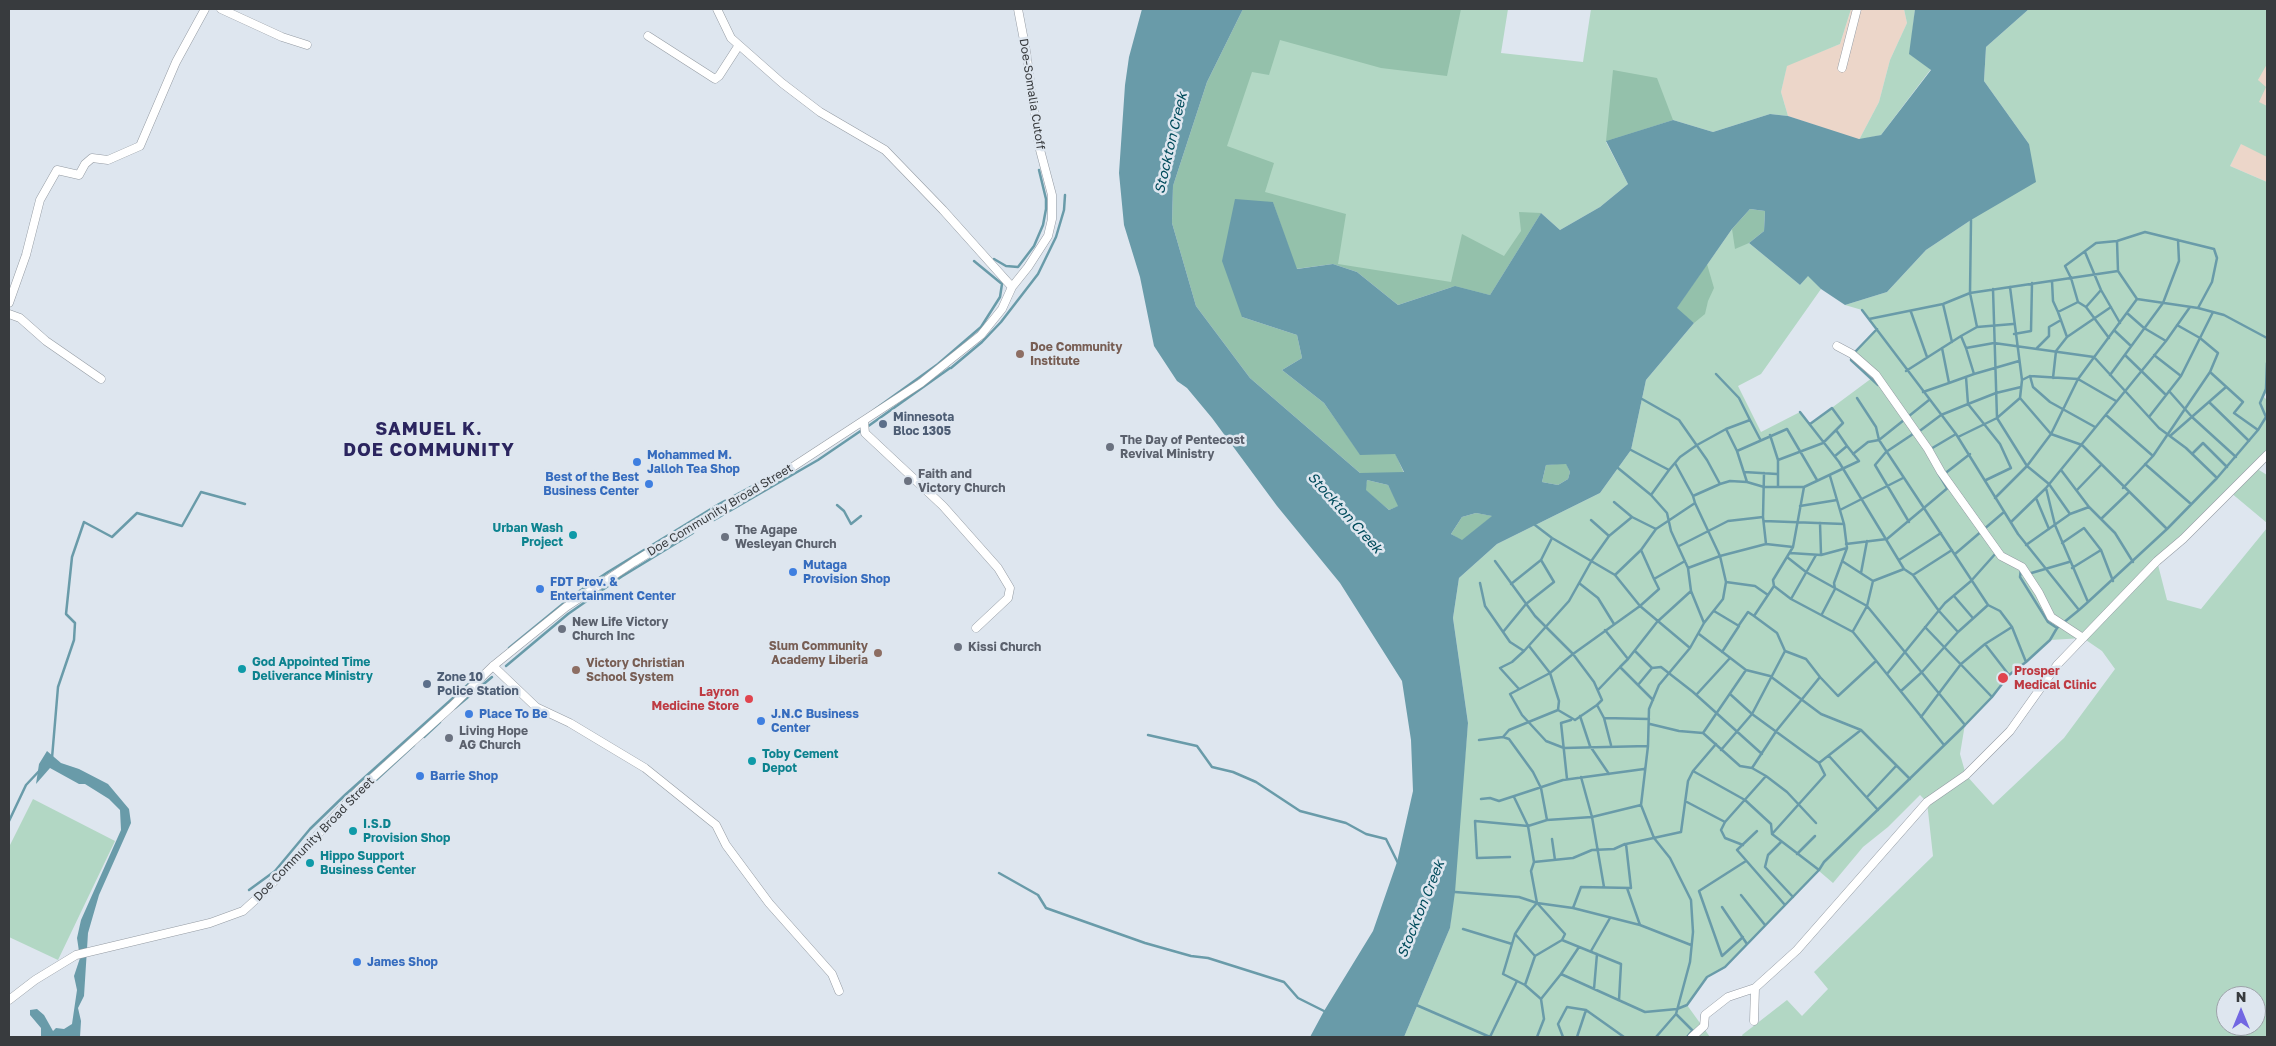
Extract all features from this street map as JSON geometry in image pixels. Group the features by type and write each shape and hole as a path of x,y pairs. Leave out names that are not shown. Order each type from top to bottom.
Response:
{"street":[{"path":"9,303 26,255 40,200 57,170 79,175 85,164 92,158 108,160 140,146 176,62 206,9"},
{"path":"221,9 282,37 308,44"},
{"path":"717,9 731,38 782,83 820,112 885,150 944,210 1012,287"},
{"name":"Doe-Somalia Cutoff","path":"1012,287 1044,242 1052,219 1052,195 1038,139 1026,51 1018,9"},
{"path":"1842,68 1857,9"},
{"path":"648,36 715,79 719,76 739,45"},
{"name":"Doe Community Broad Street","path":"9,1000 35,980 76,955 210,923 243,911 265,891 359,790 451,707 493,666 566,607 634,562 692,526 762,487 921,383 981,335 1002,309 1012,287"},
{"path":"9,314 20,318 46,341 102,379"},
{"path":"1837,346 1852,354 1876,375 1949,484 2001,556 2022,567 2040,593 2051,617 2083,638"},
{"path":"864,422 865,433 869,438 914,477 943,506 998,568 1010,588 1008,598 999,609 976,628"},
{"path":"1692,1037 1704,1026 1705,1015 1728,997 1756,988 1797,950 1927,802 1966,775 2010,731 2057,664 2157,561 2183,539 2267,455"},
{"path":"493,666 536,707 570,723 645,768 716,825 726,845 769,902 832,974 838,991"},
{"path":"1754,1021 1756,988"}],"shaded area":[{"path":"1851,9 1904,9 1907,23 1890,60 1879,102 1859,140 1788,116 1781,92 1787,65 1840,44"},
{"path":"2267,9 2267,182 2230,166 2241,144 2258,81"}],"green space":[{"path":"1243,9 1508,9 1501,53 1583,62 1591,9 1851,9 1840,44 1787,66 1781,92 1788,116 1770,114 1713,132 1673,120 1606,142 1628,184 1600,207 1560,230 1541,213 1490,295 1333,264 1173,186"},
{"path":"1243,9 1461,9 1447,76 1381,68 1280,40 1269,75 1252,72 1227,146 1274,163 1265,192 1346,214 1338,264 1451,282 1462,234 1504,256 1521,231 1519,212 1541,213 1490,295 1455,286 1398,305 1357,272 1333,264 1296,269 1273,202 1242,317 1297,335 1302,358 1282,370 1324,403 1360,454 1395,453 1404,473 1360,473 1250,378 1196,306 1172,223 1173,186 1207,82"},
{"path":"1904,9 1915,9 1910,54 1931,69 1881,135 1859,140 1879,102 1890,60 1907,23"},
{"path":"2029,9 2267,9 2267,64 2258,80 2266,87 2259,102 2267,106 2267,157 2241,144 2230,166 2267,182 2267,391 2264,397 2267,400 2267,461 2259,470 2267,475 2267,523 2230,492 2157,561 2167,600 2201,609 2267,528 2267,1037 1743,1037 1742,1035 1787,1000 1802,1016 1828,989 1814,972 1933,856 1927,802 1920,795 1888,827 1863,847 1833,883 1819,871 1725,967 1707,977 1687,1005 1710,1037 1404,1037 1450,928 1468,723 1453,618 1459,578 1497,544 1600,493 1631,450 1646,380 1694,323 1676,309 1732,229 1800,285 1808,275 1821,289 1761,374 1738,386 1761,432 1800,412 1810,424 1876,375 1852,354 1877,329 1862,310 1845,305 1887,292 1926,250 1971,220 2029,144 1984,81 1986,47","holes":["2083,638 2102,651 2115,669 2064,738 1993,805 1966,775 1960,754 1965,724 1992,697 2009,675 2050,640"]},
{"path":"1613,70 1657,78 1673,120 1606,141"},
{"path":"1750,209 1765,211 1764,231 1749,243 1735,249 1732,229"},
{"path":"1707,264 1714,288 1705,314 1694,323 1676,309"},
{"path":"1566,463 1570,472 1568,479 1558,485 1542,482 1546,465"},
{"path":"1367,480 1388,485 1399,506 1389,510 1365,490"},
{"path":"1476,513 1493,516 1462,541 1451,534 1462,517"},
{"path":"33,799 115,841 58,960 9,937 9,847"}],"water":[{"name":"Stockton Creek","path":"1142,9 1243,9 1207,82 1173,186 1172,223 1196,306 1250,378 1360,473 1404,472 1395,454 1360,455 1324,403 1282,370 1302,358 1297,335 1242,317 1222,261 1235,199 1273,202 1297,269 1333,264 1357,272 1398,305 1455,286 1490,295 1541,213 1560,230 1600,207 1628,184 1606,141 1673,120 1713,132 1770,114 1788,116 1859,139 1881,135 1931,70 1909,54 1915,9 2029,9 1986,47 1984,81 2029,144 2036,182 1971,220 1926,250 1887,292 1845,305 1821,289 1808,276 1800,285 1749,243 1764,231 1765,211 1750,209 1732,229 1677,308 1694,323 1646,380 1631,450 1600,493 1497,544 1459,578 1453,618 1468,723 1455,892 1450,928 1404,1037 1310,1037 1373,931 1397,862 1413,791 1411,740 1402,681 1340,583 1277,506 1212,418 1187,388 1177,381 1154,346 1140,277 1124,225 1119,173 1125,85 1129,57","holes":["1566,464 1570,472 1568,479 1558,485 1542,482 1546,465","1367,480 1388,485 1398,506 1389,510 1366,490","1476,513 1492,516 1462,540 1451,534 1462,517"]},
{"path":"47,751 61,763 79,769 108,784 129,809 131,823 99,895 88,933 84,996 78,1008 81,1021 80,1037 37,1037 41,1036 41,1028 30,1015 30,1010 37,1009 44,1015 53,1031 56,1028 64,1029 72,1024 77,990 74,976 80,958 77,938 81,920 121,830 120,810 109,799 85,784 79,784 50,768 36,784 39,764"}],"waterway":[{"path":"994,259 1006,266 1018,267 1034,246 1043,225 1046,209 1046,199 1039,170"},
{"path":"951,368 982,342 1001,322 1038,274 1056,237 1064,210 1065,195"},
{"path":"1869,319 1943,304 1970,293 1971,220"},
{"path":"2067,337 2058,312 2078,302 2071,278 2065,266 2096,243 2117,241 2145,232 2214,249 2217,258 2212,282 2198,308"},
{"path":"2110,375 2163,303 2179,261 2178,240"},
{"path":"1995,498 2027,466 2051,434 2078,379 2137,299 2118,271 2117,241"},
{"path":"2085,252 2101,290 2120,323"},
{"path":"874,410 938,364 981,327 1000,297 1002,284 974,261"},
{"path":"1961,336 1977,327 1970,293 2118,271"},
{"path":"2052,281 2053,301 2058,312"},
{"path":"2014,334 2031,331 2032,283"},
{"path":"1958,437 1997,418 2020,398 2022,380 2010,287"},
{"path":"1993,289 1997,418 2027,466 2049,484 2070,514"},
{"path":"2086,307 2101,290"},
{"path":"2137,299 2198,308 2224,315 2267,338"},
{"path":"2078,302 2086,307 2109,338"},
{"path":"1943,304 1952,342"},
{"path":"2053,378 2056,351 2067,337 2111,307"},
{"path":"2079,610 2088,602 2055,525 2046,488 2166,341 2190,307"},
{"path":"1862,310 1956,434 2018,534 2079,610 2057,628 2050,640 2026,662"},
{"path":"1911,312 1927,357"},
{"path":"2149,417 2181,376 2213,312"},
{"path":"2127,313 2144,328 2166,341"},
{"path":"2037,348 2049,336 2049,327 2061,320"},
{"path":"1977,327 2013,324"},
{"path":"2123,488 2153,456 2210,372 2218,353 2200,338 2177,325"},
{"path":"1855,352 1877,329"},
{"path":"2115,331 2131,346"},
{"path":"1906,371 1961,336 1966,348 1994,343 2094,357 2159,428 2186,448 2217,478"},
{"path":"1923,392 1949,383 1942,348"},
{"path":"1949,383 1974,374 1966,348"},
{"path":"1852,355 1851,360 1878,385"},
{"path":"2125,355 2166,395"},
{"path":"2154,355 2181,376"},
{"path":"1974,374 2019,361"},
{"path":"2167,529 2217,478 2258,430 2266,417 2260,403 2266,389 2267,363"},
{"path":"867,427 950,368"},
{"path":"2210,372 2243,402 2234,413 2258,430"},
{"path":"1669,470 1680,457 1697,445 1726,429 1750,420 1739,398 1716,374"},
{"path":"2030,376 2033,387 2050,402 2095,427"},
{"path":"2022,380 2030,376 2078,379 2116,401"},
{"path":"1917,433 1941,415 1968,404 1966,377"},
{"path":"1986,480 2011,468 2000,444 1968,404 1996,393 2021,387"},
{"path":"2170,436 2226,387"},
{"path":"2169,391 2192,417 2236,457"},
{"path":"1853,454 1868,442 1879,440 1876,427 1857,398"},
{"path":"2020,398 2051,434 2082,445 2167,529 2088,602"},
{"path":"1615,575 1641,550 1656,529 1695,503 1693,496 1720,484 1707,460 1679,420 1642,399"},
{"path":"1929,400 1879,440 1988,605 2000,611 2012,627 2026,662 2009,675 1992,697"},
{"path":"2209,402 2249,441"},
{"path":"1778,460 1823,443 1843,423 1832,408 1810,424"},
{"path":"1800,412 1839,462 1904,569 1873,581"},
{"path":"2106,415 2153,456"},
{"path":"1750,420 1760,439"},
{"path":"1726,429 1737,451 1747,482"},
{"path":"1737,451 1787,429 1817,480"},
{"path":"714,520 818,460 862,430"},
{"path":"1835,456 1847,446 1836,430"},
{"path":"1909,522 1875,465 1886,452 1913,434 1912,432"},
{"path":"1929,450 1956,434"},
{"path":"1770,435 1778,460 1778,487"},
{"path":"2192,454 2203,443 2227,467"},
{"path":"1720,484 1730,481 1747,482 1764,487 1804,487 1859,461 1847,446"},
{"path":"1631,450 1669,470 1651,495"},
{"path":"1943,475 1970,454"},
{"path":"1675,463 1693,496"},
{"path":"2145,464 2191,504"},
{"path":"2077,490 2101,465"},
{"path":"1618,468 1651,495 1667,513 1671,531 1688,568 1691,591 1704,623 1690,648"},
{"path":"509,648 575,594 608,572 719,504 784,469"},
{"path":"2061,470 2089,507 2115,533 2133,562"},
{"path":"1744,472 1777,474"},
{"path":"1688,568 1720,556 1766,544 1763,517 1764,473"},
{"path":"1938,473 1947,488"},
{"path":"1822,614 1835,589 1834,583 1847,548 1844,524 1830,476"},
{"path":"1840,510 1903,478"},
{"path":"1846,544 1887,539 1950,486"},
{"path":"1804,487 1793,547 1773,580 1774,586 1791,599 1853,632 1944,745"},
{"path":"2011,522 2046,488"},
{"path":"52,758 58,687 74,640 75,623 66,614 72,557 84,522 112,537 137,513 182,526 201,492 245,504"},
{"path":"2101,519 2128,493"},
{"path":"2036,498 2049,529"},
{"path":"1800,506 1837,500"},
{"path":"1614,502 1632,517"},
{"path":"1695,503 1720,556 1726,582 1755,586 1768,595"},
{"path":"837,505 844,511 851,524 861,516"},
{"path":"2026,545 2070,514 2089,507"},
{"path":"1955,554 2004,512"},
{"path":"1519,689 1500,668 1512,662 1524,651 1569,601 1592,560 1609,536 1632,517 1656,529"},
{"path":"1679,546 1728,521 1763,517"},
{"path":"1591,520 1609,536"},
{"path":"1764,521 1844,524"},
{"path":"1820,523 1821,554"},
{"path":"1535,525 1552,538 1615,575 1640,606 1690,648 1659,685 1649,709 1648,746 1641,805 1654,838 1670,858 1691,900 1693,932 1690,962 1676,1014 1656,1037"},
{"path":"2062,543 2084,528 2101,550 2113,581"},
{"path":"506,666 568,614 621,577 693,533"},
{"path":"1899,560 1941,533"},
{"path":"1511,584 1541,560 1552,538"},
{"path":"1861,573 1867,541"},
{"path":"1766,544 1793,547"},
{"path":"1790,553 1821,555 1847,548"},
{"path":"1641,550 1654,579"},
{"path":"1913,575 1952,550"},
{"path":"2072,568 2101,550"},
{"path":"1887,674 1945,603 1971,581 1996,553"},
{"path":"1791,599 1816,555"},
{"path":"1541,999 1561,974 1645,1012 1677,1009 1687,1005 1707,977 1725,967 1819,870 1824,862 1965,725 1867,606 1806,572 1787,557"},
{"path":"1503,632 1526,604 1554,582 1541,560"},
{"path":"1495,561 1535,616 1573,654 1594,682 1602,700 1597,705 1604,718 1611,745"},
{"path":"1648,746 1564,748 1546,741 1522,715 1510,694 1550,673 1573,654 1640,606 1659,589 1654,579 1685,561"},
{"path":"1842,561 1873,581 1867,606 1853,631"},
{"path":"2028,574 2069,562"},
{"path":"1901,691 1922,672 1958,632 1939,611 1913,575 1904,569"},
{"path":"2021,569 2020,577 2048,622 2057,628"},
{"path":"1704,623 1723,599 1726,582"},
{"path":"1480,583 1485,606 1510,642 1524,651"},
{"path":"1579,583 1598,598 1614,624"},
{"path":"1721,750 1752,714 1785,651 1777,633 1754,616 1774,586"},
{"path":"1628,659 1657,622 1691,591"},
{"path":"1954,596 1972,617"},
{"path":"1958,632 1988,605"},
{"path":"1714,611 1739,626 1722,652"},
{"path":"1739,625 1748,612 1754,616"},
{"path":"1925,627 1992,697 1965,725"},
{"path":"1921,717 1961,664 1985,644 2012,627"},
{"path":"1605,630 1628,659 1620,667 1653,700"},
{"path":"1699,634 1746,670 1703,733"},
{"path":"1985,644 2009,675"},
{"path":"1529,646 1550,673 1559,701 1558,710 1575,720 1597,705"},
{"path":"1635,651 1652,668 1638,685"},
{"path":"1752,768 1777,730 1820,677 1806,659 1785,651"},
{"path":"1697,694 1730,658"},
{"path":"1820,677 1838,696 1876,661"},
{"path":"1598,690 1620,667"},
{"path":"1652,668 1661,667 1693,692 1762,754"},
{"path":"1746,670 1770,676 1821,714 1861,730 1910,779"},
{"path":"249,890 275,871 310,829 345,795 482,672"},
{"path":"455,708 492,677"},
{"path":"1730,694 1752,714 1819,763 1825,775 1772,834"},
{"path":"1503,737 1509,730 1558,710"},
{"path":"1580,716 1590,746 1609,774"},
{"path":"1604,718 1649,719"},
{"path":"1567,779 1561,723 1571,720"},
{"path":"424,737 440,722"},
{"path":"1650,724 1679,731 1703,733 1740,766 1752,768 1787,792 1816,823"},
{"path":"1819,763 1861,730"},
{"path":"1148,735 1197,746 1212,767 1233,772 1256,782 1300,811 1346,823 1366,834 1386,839 1398,863"},
{"path":"1479,740 1503,737 1509,739 1533,772 1541,788 1547,820"},
{"path":"1573,908 1581,887 1631,888 1626,844 1681,832 1688,781 1693,771 1716,744"},
{"path":"363,792 414,745"},
{"path":"1829,756 1878,810"},
{"path":"1867,797 1896,766"},
{"path":"9,821 26,785 41,769"},
{"path":"1481,799 1490,798 1499,801 1563,780 1644,769"},
{"path":"1693,771 1745,800 1771,824 1772,834 1819,870"},
{"path":"1743,845 1725,838 1721,830 1725,822 1766,776"},
{"path":"1581,777 1592,817 1604,887"},
{"path":"1514,797 1528,826 1534,862 1531,871 1537,903 1515,934 1503,974 1517,981"},
{"path":"1685,801 1725,822"},
{"path":"1510,857 1477,858 1475,821 1528,826 1547,820 1592,817 1641,805"},
{"path":"1757,831 1737,850 1785,905"},
{"path":"1797,854 1815,836"},
{"path":"1552,839 1555,860"},
{"path":"1781,842 1768,855 1765,867 1793,897"},
{"path":"1534,862 1573,858 1592,850 1614,849 1625,844"},
{"path":"1743,937 1722,956 1699,891 1746,861"},
{"path":"999,873 1038,895 1046,908 1145,943 1191,956 1208,958 1284,982 1298,998 1326,1012"},
{"path":"1627,888 1640,925"},
{"path":"1455,892 1519,897 1537,903 1573,908 1640,925 1691,945"},
{"path":"1741,895 1765,925"},
{"path":"1490,1037 1517,981 1525,985 1535,956 1562,940 1565,934 1538,904"},
{"path":"1722,907 1747,944"},
{"path":"1591,951 1610,918"},
{"path":"1463,929 1512,944"},
{"path":"1515,934 1535,956"},
{"path":"1562,940 1621,964 1619,1000"},
{"path":"1561,974 1579,947"},
{"path":"1594,989 1597,954"},
{"path":"1525,985 1541,999 1544,1019 1537,1037"},
{"path":"1414,1004 1490,1037"},
{"path":"1563,1037 1558,1024 1567,1007 1586,1010 1624,1037"},
{"path":"1577,1037 1586,1010"},
{"path":"1676,1014 1699,1037"},
{"path":"1687,1037 1692,1031"}],"place":[{"name":"Doe Community Institute","path":"1020,354"},
{"name":"Minnesota Bloc 1305","path":"883,424"},
{"name":"The Day of Pentecost Revival Ministry","path":"1110,447"},
{"name":"Mohammed M. Jalloh Tea Shop","path":"637,462"},
{"name":"Faith and Victory Church","path":"908,481"},
{"name":"Best of the Best Business Center","path":"649,484"},
{"name":"Urban Wash Project","path":"573,535"},
{"name":"The Agape Wesleyan Church","path":"725,537"},
{"name":"Mutaga Provision Shop","path":"793,572"},
{"name":"FDT Prov. & Entertainment Center","path":"540,589"},
{"name":"New Life Victory Church Inc","path":"562,629"},
{"name":"Kissi Church","path":"958,647"},
{"name":"Slum Community Academy Liberia","path":"878,653"},
{"name":"God Appointed Time Deliverance Ministry","path":"242,669"},
{"name":"Victory Christian School System","path":"576,670"},
{"name":"Prosper Medical Clinic","path":"2003,678"},
{"name":"Zone 10 Police Station","path":"427,684"},
{"name":"Layron Medicine Store","path":"749,699"},
{"name":"Place To Be","path":"469,714"},
{"name":"J.N.C Business Center","path":"761,721"},
{"name":"Living Hope AG Church","path":"449,738"},
{"name":"Toby Cement Depot","path":"752,761"},
{"name":"Barrie Shop","path":"420,776"},
{"name":"I.S.D Provision Shop","path":"353,831"},
{"name":"Hippo Support Business Center","path":"310,863"},
{"name":"James Shop","path":"357,962"}],"district":[{"name":"SAMUEL K. DOE COMMUNITY","path":"429,439"}]}
